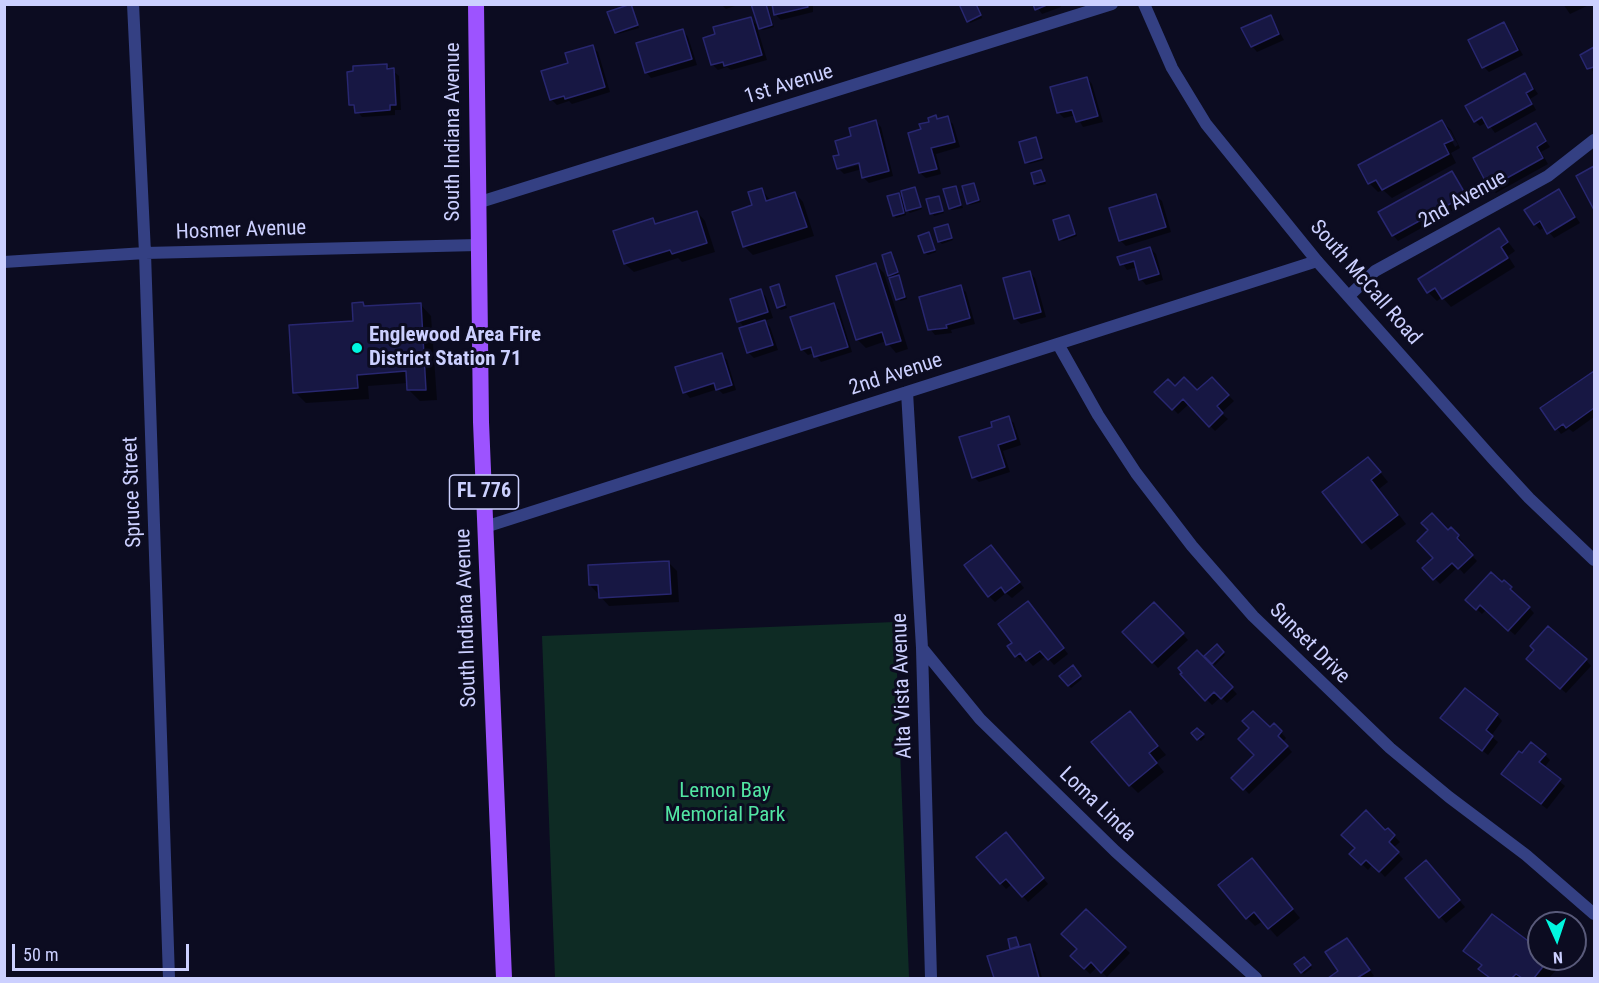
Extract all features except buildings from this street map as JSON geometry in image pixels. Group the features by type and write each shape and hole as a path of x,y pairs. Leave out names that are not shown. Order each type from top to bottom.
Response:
{"main road":[{"name":"South Indiana Avenue","path":"476,4 477,203 485,527 504,978"}],"street":[{"name":"Spruce Street","path":"133,4 145,253 169,978"},
{"name":"1st Avenue","path":"477,203 1112,4"},
{"name":"South McCall Road","path":"1144,4 1172,68 1206,124 1317,261 1350,295 1529,498 1594,560"},
{"name":"2nd Avenue","path":"1350,295 1375,271 1548,176 1594,140"},
{"name":"Hosmer Avenue","path":"4,262 145,253 478,245"},
{"name":"2nd Avenue","path":"485,527 1317,261"},
{"name":"Sunset Drive","path":"1058,344 1098,415 1136,473 1192,546 1252,616 1327,691 1390,748 1526,855 1594,914"},
{"name":"Alta Vista Avenue","path":"907,392 922,648 931,978"},
{"name":"Loma Linda","path":"922,648 980,719 1115,851 1256,978"}],"green space":[{"name":"Lemon Bay Memorial Park","path":"895,622 909,977 555,978 542,636"}],"place":[{"name":"Englewood Area Fire District Station 71","path":"357,348"}]}
